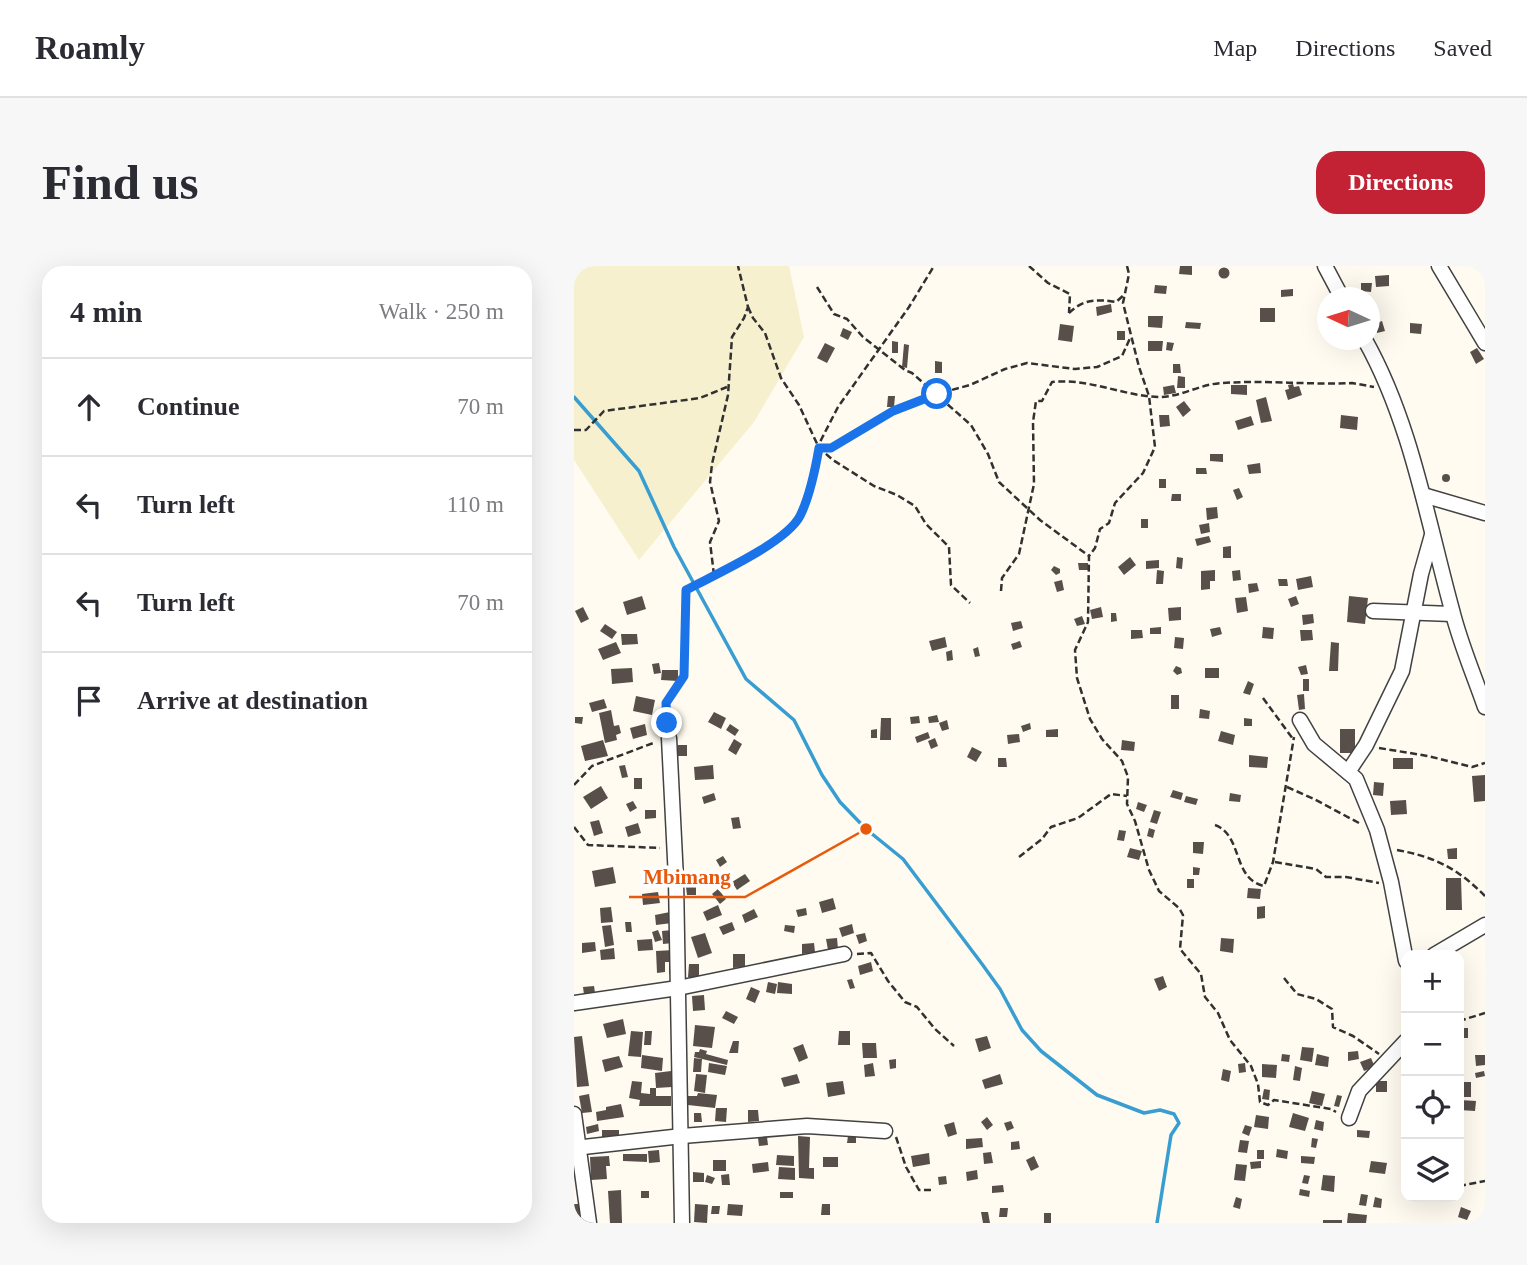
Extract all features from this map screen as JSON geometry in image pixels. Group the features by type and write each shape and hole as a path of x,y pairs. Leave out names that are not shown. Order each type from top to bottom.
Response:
{"street":[{"path":"1325,266 1336,287"},
{"path":"1440,266 1485,343"},
{"path":"1371,350 1389,390 1423,495 1452,614 1485,707"},
{"path":"1423,495 1485,513"},
{"path":"1348,772 1366,745 1402,671 1421,574 1433,534"},
{"path":"1373,611 1452,614"},
{"path":"1300,720 1314,744 1356,779 1377,830 1393,887 1404,950"},
{"path":"669,738 675,858 682,1223"},
{"path":"1442,950 1485,925"},
{"path":"574,1003 678,988 844,954"},
{"path":"1349,1118 1359,1091 1401,1046"},
{"path":"574,1114 589,1223"},
{"path":"577,1148 807,1126 885,1131"}],"path":[{"path":"738,266 748,307 765,333 781,378 799,405 819,448 874,486 915,506 926,524 949,547 951,585 970,603"},
{"path":"574,785 592,766 669,738 666,703 684,676 686,590 776,541 799,518 813,477 821,440 838,407 909,307 934,266"},
{"path":"1029,266 1048,283 1069,294 1069,313 1076,306 1095,299 1116,302 1125,294"},
{"path":"1127,266 1129,274 1123,303 1149,396 1155,447 1143,472 1115,503 1110,523 1100,529 1095,548 1088,556 1088,622 1075,650 1077,678 1090,719 1102,739 1122,761 1128,777 1126,804 1135,821 1149,870 1159,891 1179,908 1183,915 1180,949 1201,974 1205,997 1219,1013 1230,1040 1251,1066 1261,1102 1268,1105 1274,1100 1332,1109 1349,1118"},
{"path":"817,287 834,314 847,319 863,337 937,394 971,425 988,454 999,482 1054,531 1088,556"},
{"path":"714,575 710,542 719,520 710,482 712,464 729,386 732,337 748,307"},
{"path":"819,448 831,448 893,411 970,385 1005,369 1027,363 1075,369 1097,367 1122,356 1131,336"},
{"path":"1001,591 1002,578 1019,554 1034,484 1033,422 1036,401 1042,401 1052,382 1099,385 1125,393 1174,397 1218,383 1246,382 1317,385 1352,383 1389,390"},
{"path":"574,430 586,430 604,411 700,398 729,386"},
{"path":"1264,698 1293,739"},
{"path":"1215,825 1223,828 1232,842 1245,875 1256,884 1264,886 1273,862 1293,739 1300,720"},
{"path":"1366,745 1472,767 1485,764"},
{"path":"1020,857 1042,839 1051,827 1078,818 1111,794 1127,796"},
{"path":"574,827 588,845 661,848 675,858"},
{"path":"1273,862 1316,869 1326,877 1370,881 1393,887"},
{"path":"844,954 871,953 905,1002 916,1007 954,1046"},
{"path":"1284,978 1297,994 1316,999 1332,1010 1332,1027 1353,1036 1385,1058 1386,1063"},
{"path":"1464,1019 1485,1013"},
{"path":"885,1131 895,1134 906,1167 919,1189 931,1190"},
{"path":"1464,1185 1485,1181"}],"shaded area":[{"path":"574,266 789,266 804,337 754,422 639,560 574,460"}],"building":[{"path":"1180,266 1192,266 1192,275 1179,274"},
{"path":"1224,267 1230,273 1224,279 1218,273"},
{"path":"1389,275 1389,286 1376,287 1375,276"},
{"path":"1361,283 1372,283 1372,287 1361,287"},
{"path":"1155,285 1167,286 1166,294 1154,293"},
{"path":"1293,289 1293,296 1281,297 1281,290"},
{"path":"1111,304 1112,312 1097,316 1096,307"},
{"path":"1260,308 1275,308 1275,322 1260,322"},
{"path":"1148,316 1163,316 1162,328 1148,327"},
{"path":"1382,321 1385,331 1380,332"},
{"path":"1186,322 1201,323 1200,329 1185,328"},
{"path":"1410,323 1422,324 1421,334 1410,333"},
{"path":"1060,324 1074,326 1072,342 1058,340"},
{"path":"843,328 852,332 848,340 840,336"},
{"path":"1117,331 1125,331 1125,340 1117,340"},
{"path":"892,341 898,342 898,353 892,353"},
{"path":"1148,341 1163,341 1162,351 1148,351"},
{"path":"1167,342 1174,343 1172,351 1166,350"},
{"path":"825,343 835,348 827,363 817,358"},
{"path":"904,344 909,345 907,368 902,367"},
{"path":"1477,348 1484,359 1476,364 1470,352"},
{"path":"935,361 942,362 942,373 935,373"},
{"path":"1173,364 1180,364 1181,373 1173,373"},
{"path":"1178,376 1185,377 1185,388 1177,388"},
{"path":"1293,384 1294,387 1299,386 1302,395 1288,400 1285,390 1289,389 1288,385"},
{"path":"1174,385 1176,393 1164,395 1163,387"},
{"path":"1231,385 1247,385 1247,395 1231,394"},
{"path":"888,396 895,396 894,407 887,407"},
{"path":"1266,397 1272,421 1261,423 1256,400"},
{"path":"1184,401 1191,410 1183,417 1176,407"},
{"path":"1159,415 1169,415 1170,426 1160,427"},
{"path":"1341,415 1358,417 1357,430 1340,428"},
{"path":"1251,416 1254,425 1238,430 1235,421"},
{"path":"1210,454 1223,454 1223,462 1210,461"},
{"path":"1260,463 1261,473 1249,474 1247,465"},
{"path":"1196,468 1206,468 1207,474 1196,474"},
{"path":"1446,474 1450,478 1446,482 1442,478"},
{"path":"1159,479 1166,479 1166,488 1159,488"},
{"path":"1239,488 1243,497 1237,500 1233,490"},
{"path":"1172,494 1181,494 1181,501 1171,501"},
{"path":"1217,507 1218,518 1207,520 1206,508"},
{"path":"1141,519 1148,519 1148,528 1141,528"},
{"path":"1209,523 1210,532 1201,534 1199,525"},
{"path":"1209,536 1211,542 1197,546 1195,539"},
{"path":"1231,546 1231,558 1223,558 1223,547"},
{"path":"1130,557 1136,565 1124,575 1118,567"},
{"path":"1177,557 1183,558 1182,569 1176,568"},
{"path":"1159,560 1159,568 1146,569 1146,561"},
{"path":"1078,563 1088,563 1088,570 1079,570"},
{"path":"1054,566 1060,569 1060,573 1056,575 1051,570"},
{"path":"1157,570 1164,571 1163,584 1156,584"},
{"path":"1215,570 1215,581 1210,581 1210,589 1201,590 1201,571"},
{"path":"1240,570 1241,580 1233,581 1232,571"},
{"path":"1311,576 1313,587 1298,590 1296,579"},
{"path":"1278,579 1287,579 1288,586 1279,586"},
{"path":"1062,580 1064,590 1057,592 1054,582"},
{"path":"1257,583 1259,591 1249,593 1248,584"},
{"path":"642,596 646,609 627,615 623,602"},
{"path":"1296,596 1299,604 1291,607 1288,599"},
{"path":"1349,596 1368,598 1365,624 1347,622"},
{"path":"1246,597 1248,611 1237,613 1235,598"},
{"path":"583,607 589,619 581,623 575,611"},
{"path":"1101,607 1103,617 1092,619 1090,610"},
{"path":"1181,607 1181,620 1169,621 1168,608"},
{"path":"1111,613 1116,613 1117,621 1111,622"},
{"path":"1313,614 1314,623 1303,625 1302,615"},
{"path":"1082,616 1085,624 1077,626 1074,619"},
{"path":"1021,621 1023,628 1013,631 1011,623"},
{"path":"605,624 617,632 612,639 600,631"},
{"path":"1161,627 1161,634 1150,634 1150,628"},
{"path":"1220,627 1222,634 1212,637 1210,629"},
{"path":"1263,627 1274,628 1273,639 1262,638"},
{"path":"1131,630 1142,630 1143,638 1131,639"},
{"path":"1300,630 1312,630 1313,640 1301,641"},
{"path":"621,634 637,634 638,644 622,645"},
{"path":"945,637 947,647 932,651 929,641"},
{"path":"1175,637 1184,638 1183,649 1174,648"},
{"path":"1020,641 1022,647 1013,650 1011,644"},
{"path":"616,642 621,653 603,660 598,649"},
{"path":"1331,642 1339,643 1338,671 1329,671"},
{"path":"978,647 980,656 975,657 973,649"},
{"path":"952,650 953,660 947,661 946,652"},
{"path":"659,663 661,673 654,674 652,664"},
{"path":"1306,665 1308,674 1301,675 1298,667"},
{"path":"1176,666 1181,668 1182,673 1177,675 1173,671"},
{"path":"632,668 633,682 612,684 611,669"},
{"path":"1205,668 1219,668 1219,678 1205,678"},
{"path":"662,670 678,670 678,681 661,680"},
{"path":"1303,679 1309,679 1309,691 1303,691"},
{"path":"1248,681 1254,684 1250,695 1243,693"},
{"path":"1304,694 1305,709 1299,710 1297,695"},
{"path":"1171,695 1179,695 1179,709 1171,709"},
{"path":"636,696 655,700 652,715 633,711"},
{"path":"604,699 607,708 592,712 589,703"},
{"path":"1200,709 1210,711 1209,719 1199,718"},
{"path":"611,710 614,726 619,725 621,733 616,735 617,740 605,743 599,713"},
{"path":"714,712 726,718 721,729 708,722"},
{"path":"937,715 939,722 929,723 928,717"},
{"path":"919,716 920,723 911,724 910,717"},
{"path":"575,717 583,717 582,724 575,723"},
{"path":"881,718 891,718 891,740 880,740"},
{"path":"1244,718 1252,719 1252,726 1244,726"},
{"path":"947,720 949,729 942,731 939,723"},
{"path":"1030,723 1031,729 1023,732 1021,726"},
{"path":"645,724 647,735 633,739 630,728"},
{"path":"730,724 739,730 735,736 726,730"},
{"path":"877,729 877,738 871,738 871,730"},
{"path":"1058,729 1058,737 1046,737 1046,730"},
{"path":"1340,729 1355,729 1355,753 1340,753"},
{"path":"1221,731 1235,735 1233,745 1218,741"},
{"path":"928,732 930,738 917,743 915,737"},
{"path":"1019,734 1020,742 1008,744 1007,735"},
{"path":"935,738 938,746 931,749 928,741"},
{"path":"734,739 742,744 736,755 728,750"},
{"path":"603,740 608,756 585,761 581,746"},
{"path":"1122,740 1135,742 1134,751 1121,750"},
{"path":"678,745 687,745 687,756 678,756"},
{"path":"972,747 982,752 976,762 967,757"},
{"path":"1249,755 1268,757 1267,768 1249,767"},
{"path":"998,758 1006,758 1007,767 998,767"},
{"path":"1393,758 1413,758 1413,769 1393,769"},
{"path":"625,765 628,777 622,778 619,766"},
{"path":"713,765 714,779 695,780 694,767"},
{"path":"1485,775 1485,801 1474,802 1472,776"},
{"path":"634,778 642,778 642,789 634,789"},
{"path":"1374,782 1384,783 1383,796 1373,795"},
{"path":"601,786 608,798 591,809 583,797"},
{"path":"1173,790 1183,793 1181,800 1170,797"},
{"path":"714,793 716,800 704,804 702,797"},
{"path":"1230,793 1241,795 1240,802 1229,801"},
{"path":"1186,796 1198,799 1196,805 1184,802"},
{"path":"1406,800 1407,814 1391,815 1390,801"},
{"path":"633,801 637,808 630,812 626,804"},
{"path":"1138,802 1147,805 1144,812 1136,809"},
{"path":"645,810 656,810 656,818 645,819"},
{"path":"1154,810 1161,812 1157,824 1150,822"},
{"path":"739,817 741,828 733,829 731,818"},
{"path":"599,820 603,833 594,836 590,822"},
{"path":"638,823 641,833 628,837 625,827"},
{"path":"1149,828 1155,830 1153,838 1147,836"},
{"path":"1119,830 1126,831 1124,841 1117,840"},
{"path":"1193,842 1204,842 1203,854 1193,853"},
{"path":"1130,848 1142,851 1139,860 1127,857"},
{"path":"1457,848 1457,859 1448,859 1447,849"},
{"path":"723,856 727,862 720,867 716,860"},
{"path":"613,867 616,883 595,887 592,871"},
{"path":"1193,867 1200,868 1199,875 1193,875"},
{"path":"745,874 750,881 737,890 732,882"},
{"path":"1446,878 1461,878 1462,910 1446,910"},
{"path":"1187,879 1194,879 1194,888 1187,888"},
{"path":"696,886 696,895 687,895 686,887"},
{"path":"1248,888 1261,889 1260,899 1247,898"},
{"path":"718,889 726,899 720,904 712,894"},
{"path":"658,892 660,903 643,905 642,894"},
{"path":"833,898 836,909 822,913 819,902"},
{"path":"718,905 722,915 707,921 703,912"},
{"path":"1265,906 1265,918 1257,919 1257,907"},
{"path":"611,907 613,922 601,923 600,908"},
{"path":"806,908 807,915 798,917 796,910"},
{"path":"754,909 758,917 745,923 742,915"},
{"path":"670,912 672,923 656,925 655,915"},
{"path":"625,922 631,922 632,932 626,932"},
{"path":"732,922 735,930 723,935 719,927"},
{"path":"852,924 854,933 842,937 839,928"},
{"path":"611,925 614,945 605,947 602,926"},
{"path":"785,925 795,926 794,933 784,931"},
{"path":"658,930 662,940 655,942 652,932"},
{"path":"672,930 673,943 663,944 662,931"},
{"path":"705,933 712,953 698,958 691,937"},
{"path":"865,933 867,941 859,944 856,935"},
{"path":"837,938 838,949 828,950 826,939"},
{"path":"1221,938 1234,939 1233,953 1220,951"},
{"path":"652,939 653,950 638,951 637,940"},
{"path":"595,942 596,951 582,953 582,943"},
{"path":"814,943 815,952 802,954 802,944"},
{"path":"614,948 615,959 601,960 600,950"},
{"path":"674,950 676,973 669,974 669,962 665,962 665,972 657,973 656,951"},
{"path":"733,954 745,954 745,967 733,968"},
{"path":"871,962 873,971 860,975 858,966"},
{"path":"689,964 699,964 699,977 688,977"},
{"path":"1163,976 1167,987 1159,991 1154,979"},
{"path":"852,979 855,988 850,989 847,980"},
{"path":"768,982 777,984 775,994 766,992"},
{"path":"778,982 792,984 792,994 777,993"},
{"path":"594,986 595,993 584,995 583,987"},
{"path":"751,987 760,991 755,1003 746,999"},
{"path":"704,995 705,1010 693,1011 692,996"},
{"path":"726,1011 738,1017 734,1024 722,1018"},
{"path":"623,1019 626,1034 607,1038 603,1024"},
{"path":"695,1025 715,1027 712,1048 693,1046"},
{"path":"1464,1028 1468,1028 1468,1038 1464,1038"},
{"path":"631,1031 643,1032 641,1057 628,1056"},
{"path":"645,1031 652,1031 651,1045 644,1045"},
{"path":"839,1031 850,1031 850,1045 838,1045"},
{"path":"582,1036 589,1086 577,1087 574,1037"},
{"path":"987,1036 991,1048 979,1052 975,1039"},
{"path":"733,1041 739,1041 738,1053 729,1053"},
{"path":"862,1043 876,1043 877,1058 863,1058"},
{"path":"803,1044 808,1058 799,1062 793,1048"},
{"path":"1302,1047 1314,1048 1312,1062 1300,1060"},
{"path":"700,1049 707,1051 706,1054 728,1060 727,1065 694,1057 695,1052"},
{"path":"1358,1051 1359,1059 1348,1061 1348,1052"},
{"path":"1282,1054 1290,1055 1289,1062 1281,1061"},
{"path":"1317,1054 1329,1057 1328,1067 1315,1065"},
{"path":"642,1055 663,1058 662,1071 641,1068"},
{"path":"1475,1055 1485,1055 1485,1065 1476,1066"},
{"path":"619,1056 623,1067 605,1072 602,1060"},
{"path":"694,1058 702,1059 701,1072 693,1072"},
{"path":"1371,1058 1375,1067 1364,1071 1360,1062"},
{"path":"896,1059 896,1068 890,1069 889,1060"},
{"path":"709,1063 727,1066 725,1075 708,1072"},
{"path":"873,1063 875,1076 865,1077 864,1065"},
{"path":"1245,1063 1246,1072 1239,1073 1238,1064"},
{"path":"1262,1064 1277,1065 1276,1078 1262,1077"},
{"path":"1295,1066 1302,1068 1300,1081 1293,1080"},
{"path":"1223,1069 1231,1071 1229,1082 1221,1080"},
{"path":"671,1071 672,1087 656,1088 655,1073"},
{"path":"1484,1071 1485,1076 1476,1078 1475,1073"},
{"path":"696,1074 707,1075 705,1093 694,1091"},
{"path":"797,1074 800,1083 784,1087 781,1078"},
{"path":"1000,1074 1003,1084 985,1089 982,1080"},
{"path":"632,1081 642,1082 641,1093 650,1094 650,1088 656,1088 656,1096 671,1096 671,1106 639,1106 640,1100 629,1098"},
{"path":"843,1081 845,1094 828,1097 826,1083"},
{"path":"1376,1081 1387,1081 1387,1092 1376,1092"},
{"path":"1464,1082 1471,1082 1471,1097 1464,1097"},
{"path":"1264,1089 1270,1090 1269,1100 1262,1099"},
{"path":"1312,1091 1325,1094 1322,1106 1309,1103"},
{"path":"698,1093 717,1095 715,1108 688,1105 688,1096 697,1096"},
{"path":"589,1094 592,1112 582,1113 579,1096"},
{"path":"1337,1095 1342,1096 1339,1107 1334,1106"},
{"path":"1464,1100 1476,1101 1475,1111 1464,1110"},
{"path":"621,1104 624,1117 597,1121 596,1112"},
{"path":"716,1108 727,1108 726,1122 715,1121"},
{"path":"748,1110 758,1110 759,1121 748,1122"},
{"path":"694,1113 701,1113 702,1122 694,1122"},
{"path":"1293,1113 1309,1118 1305,1131 1289,1127"},
{"path":"1256,1115 1269,1117 1268,1129 1254,1127"},
{"path":"987,1117 993,1125 987,1130 981,1122"},
{"path":"1316,1120 1324,1122 1323,1131 1314,1129"},
{"path":"1011,1121 1014,1128 1007,1131 1004,1123"},
{"path":"954,1122 957,1134 948,1137 944,1125"},
{"path":"598,1124 599,1131 587,1134 586,1127"},
{"path":"1245,1125 1252,1127 1249,1136 1242,1133"},
{"path":"602,1130 619,1130 619,1137 602,1137"},
{"path":"1357,1130 1370,1131 1369,1138 1357,1137"},
{"path":"798,1136 810,1137 809,1168 814,1168 814,1179 799,1178"},
{"path":"848,1136 856,1136 856,1143 847,1143"},
{"path":"767,1137 768,1145 759,1146 758,1138"},
{"path":"982,1138 983,1147 966,1149 966,1139"},
{"path":"1312,1138 1318,1139 1316,1148 1311,1147"},
{"path":"1240,1140 1249,1141 1247,1153 1238,1152"},
{"path":"1019,1141 1020,1149 1011,1150 1011,1142"},
{"path":"1277,1149 1288,1151 1287,1159 1276,1157"},
{"path":"659,1150 660,1162 649,1163 648,1151"},
{"path":"1257,1150 1264,1150 1264,1159 1257,1159"},
{"path":"991,1152 993,1163 984,1164 983,1153"},
{"path":"929,1153 930,1164 913,1167 911,1156"},
{"path":"623,1154 647,1154 647,1162 623,1161"},
{"path":"777,1155 794,1156 794,1166 776,1165"},
{"path":"609,1156 610,1166 606,1166 607,1179 591,1180 590,1157"},
{"path":"1034,1156 1039,1167 1031,1171 1026,1160"},
{"path":"1301,1156 1315,1157 1314,1164 1301,1163"},
{"path":"823,1157 838,1157 838,1167 823,1167"},
{"path":"713,1160 726,1160 726,1171 713,1171"},
{"path":"1261,1161 1261,1168 1251,1169 1250,1162"},
{"path":"1371,1161 1387,1163 1385,1174 1369,1172"},
{"path":"768,1162 769,1171 753,1173 752,1164"},
{"path":"1236,1164 1247,1165 1245,1181 1234,1180"},
{"path":"779,1167 795,1168 795,1180 778,1179"},
{"path":"977,1170 978,1179 967,1181 966,1172"},
{"path":"693,1172 704,1173 704,1182 693,1182"},
{"path":"729,1174 730,1185 722,1185 721,1175"},
{"path":"707,1175 715,1178 712,1184 705,1182"},
{"path":"1304,1175 1310,1176 1308,1184 1302,1183"},
{"path":"1323,1175 1335,1176 1334,1192 1321,1190"},
{"path":"946,1176 947,1184 939,1185 938,1177"},
{"path":"1003,1185 1004,1192 992,1193 992,1186"},
{"path":"1300,1189 1310,1191 1309,1197 1299,1195"},
{"path":"621,1190 622,1223 610,1223 608,1191"},
{"path":"641,1191 649,1191 649,1198 641,1198"},
{"path":"780,1192 793,1192 793,1198 780,1198"},
{"path":"1361,1194 1368,1195 1366,1206 1359,1205"},
{"path":"1236,1197 1242,1199 1240,1209 1233,1207"},
{"path":"1375,1197 1382,1199 1381,1208 1373,1207"},
{"path":"574,1204 579,1204 580,1217 574,1217"},
{"path":"695,1204 708,1205 707,1223 694,1222"},
{"path":"728,1204 743,1205 742,1216 727,1215"},
{"path":"822,1204 830,1204 830,1215 821,1215"},
{"path":"712,1206 720,1206 719,1214 711,1214"},
{"path":"1461,1207 1471,1211 1467,1220 1458,1217"},
{"path":"1000,1208 1008,1208 1007,1217 999,1217"},
{"path":"981,1212 988,1212 990,1223 983,1223"},
{"path":"1044,1213 1051,1213 1051,1223 1044,1223"},
{"path":"1348,1213 1367,1215 1366,1223 1347,1223"},
{"path":"1323,1220 1342,1220 1342,1223 1323,1223"}],"waterway":[{"path":"574,397 639,471 674,547 746,679 794,720 822,775 840,802 866,829 903,859 1000,989 1022,1030 1041,1051 1097,1095 1144,1113 1160,1110 1174,1114 1179,1123 1171,1135 1157,1223"}],"place":[{"name":"Mbimang","path":"866,829"}],"route":[{"path":"667,723 666,703 684,676 686,590 776,541 799,518 813,477 819,448 831,448 893,411 937,394"}]}
